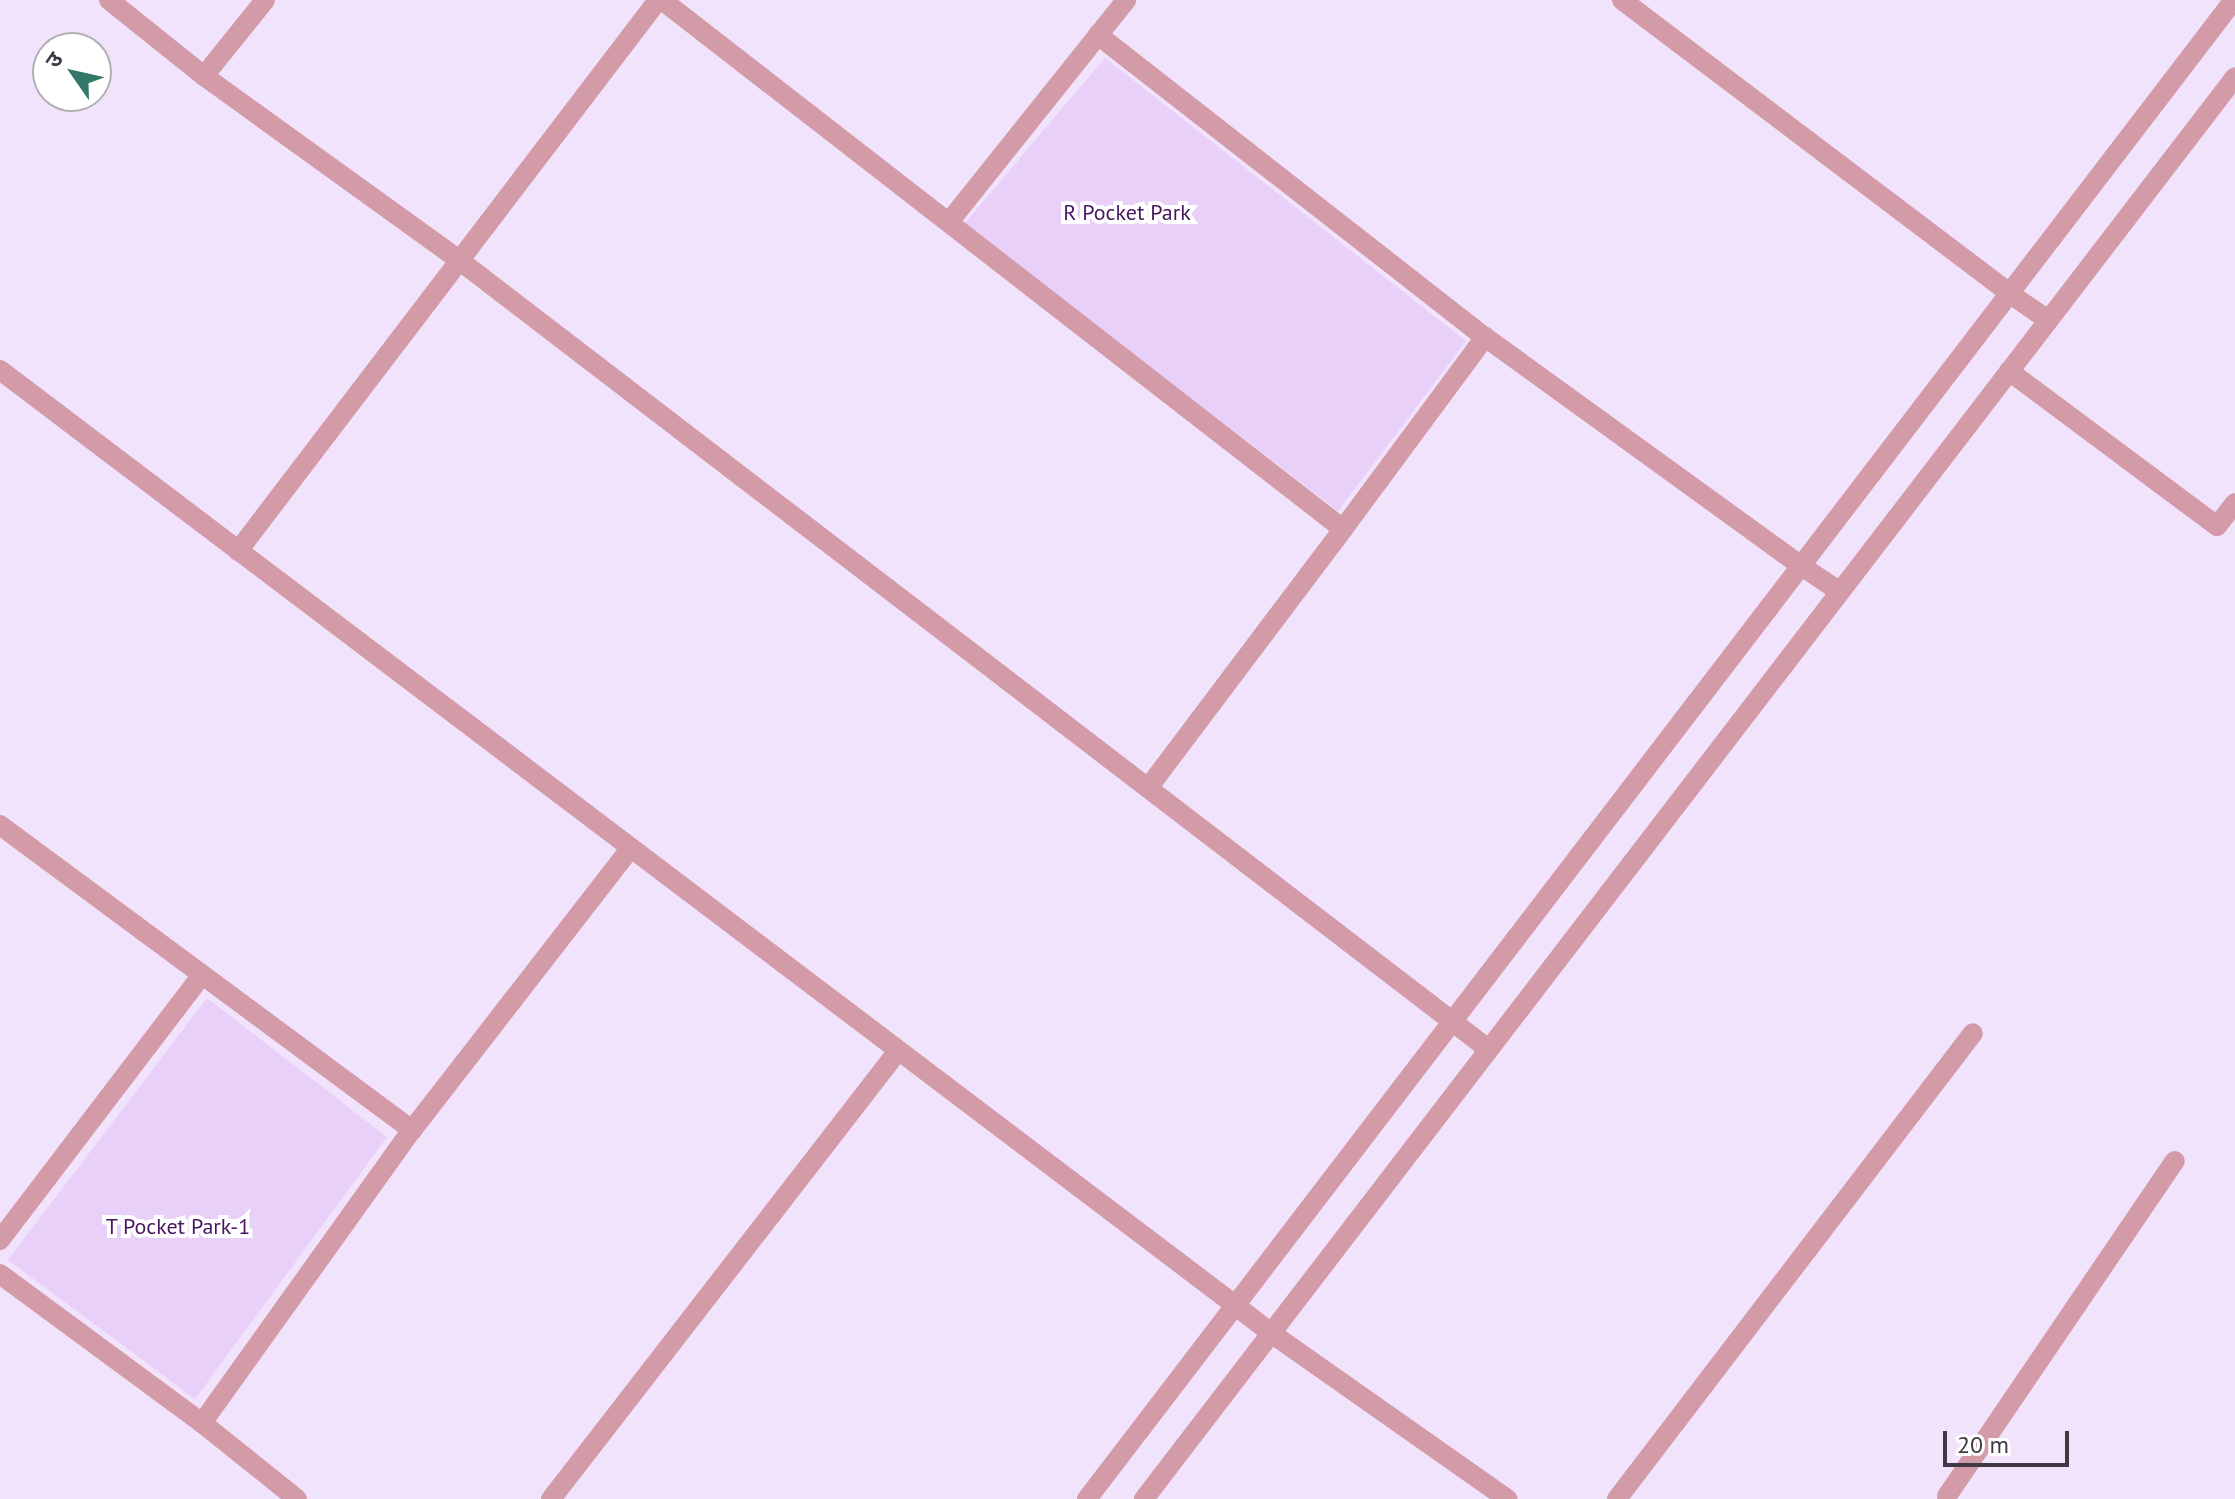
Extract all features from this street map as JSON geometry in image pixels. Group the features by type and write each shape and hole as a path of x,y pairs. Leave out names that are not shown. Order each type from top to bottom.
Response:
{"street":[{"path":"109,0 204,76 459,260 1488,1049"},
{"path":"204,76 265,0"},
{"path":"238,551 660,0 1343,529"},
{"path":"949,222 1126,0"},
{"path":"1622,0 2048,320"},
{"path":"1087,1499 2234,0"},
{"path":"1098,35 1485,337 1839,591"},
{"path":"1144,1499 2235,77"},
{"path":"1148,788 1485,337"},
{"path":"0,370 1271,1333 1507,1499"},
{"path":"2009,371 2217,526 2235,503"},
{"path":"0,825 412,1130"},
{"path":"202,1423 412,1130 631,848"},
{"path":"0,1240 202,975"},
{"path":"1617,1499 1973,1033"},
{"path":"551,1499 898,1051"},
{"path":"1948,1498 2175,1161"},
{"path":"0,1274 202,1423 297,1499"}],"green space":[{"name":"R Pocket Park","path":"1105,58 1466,341 1338,511 964,224"},
{"name":"T Pocket Park-1","path":"207,998 387,1137 195,1399 8,1260"}]}
